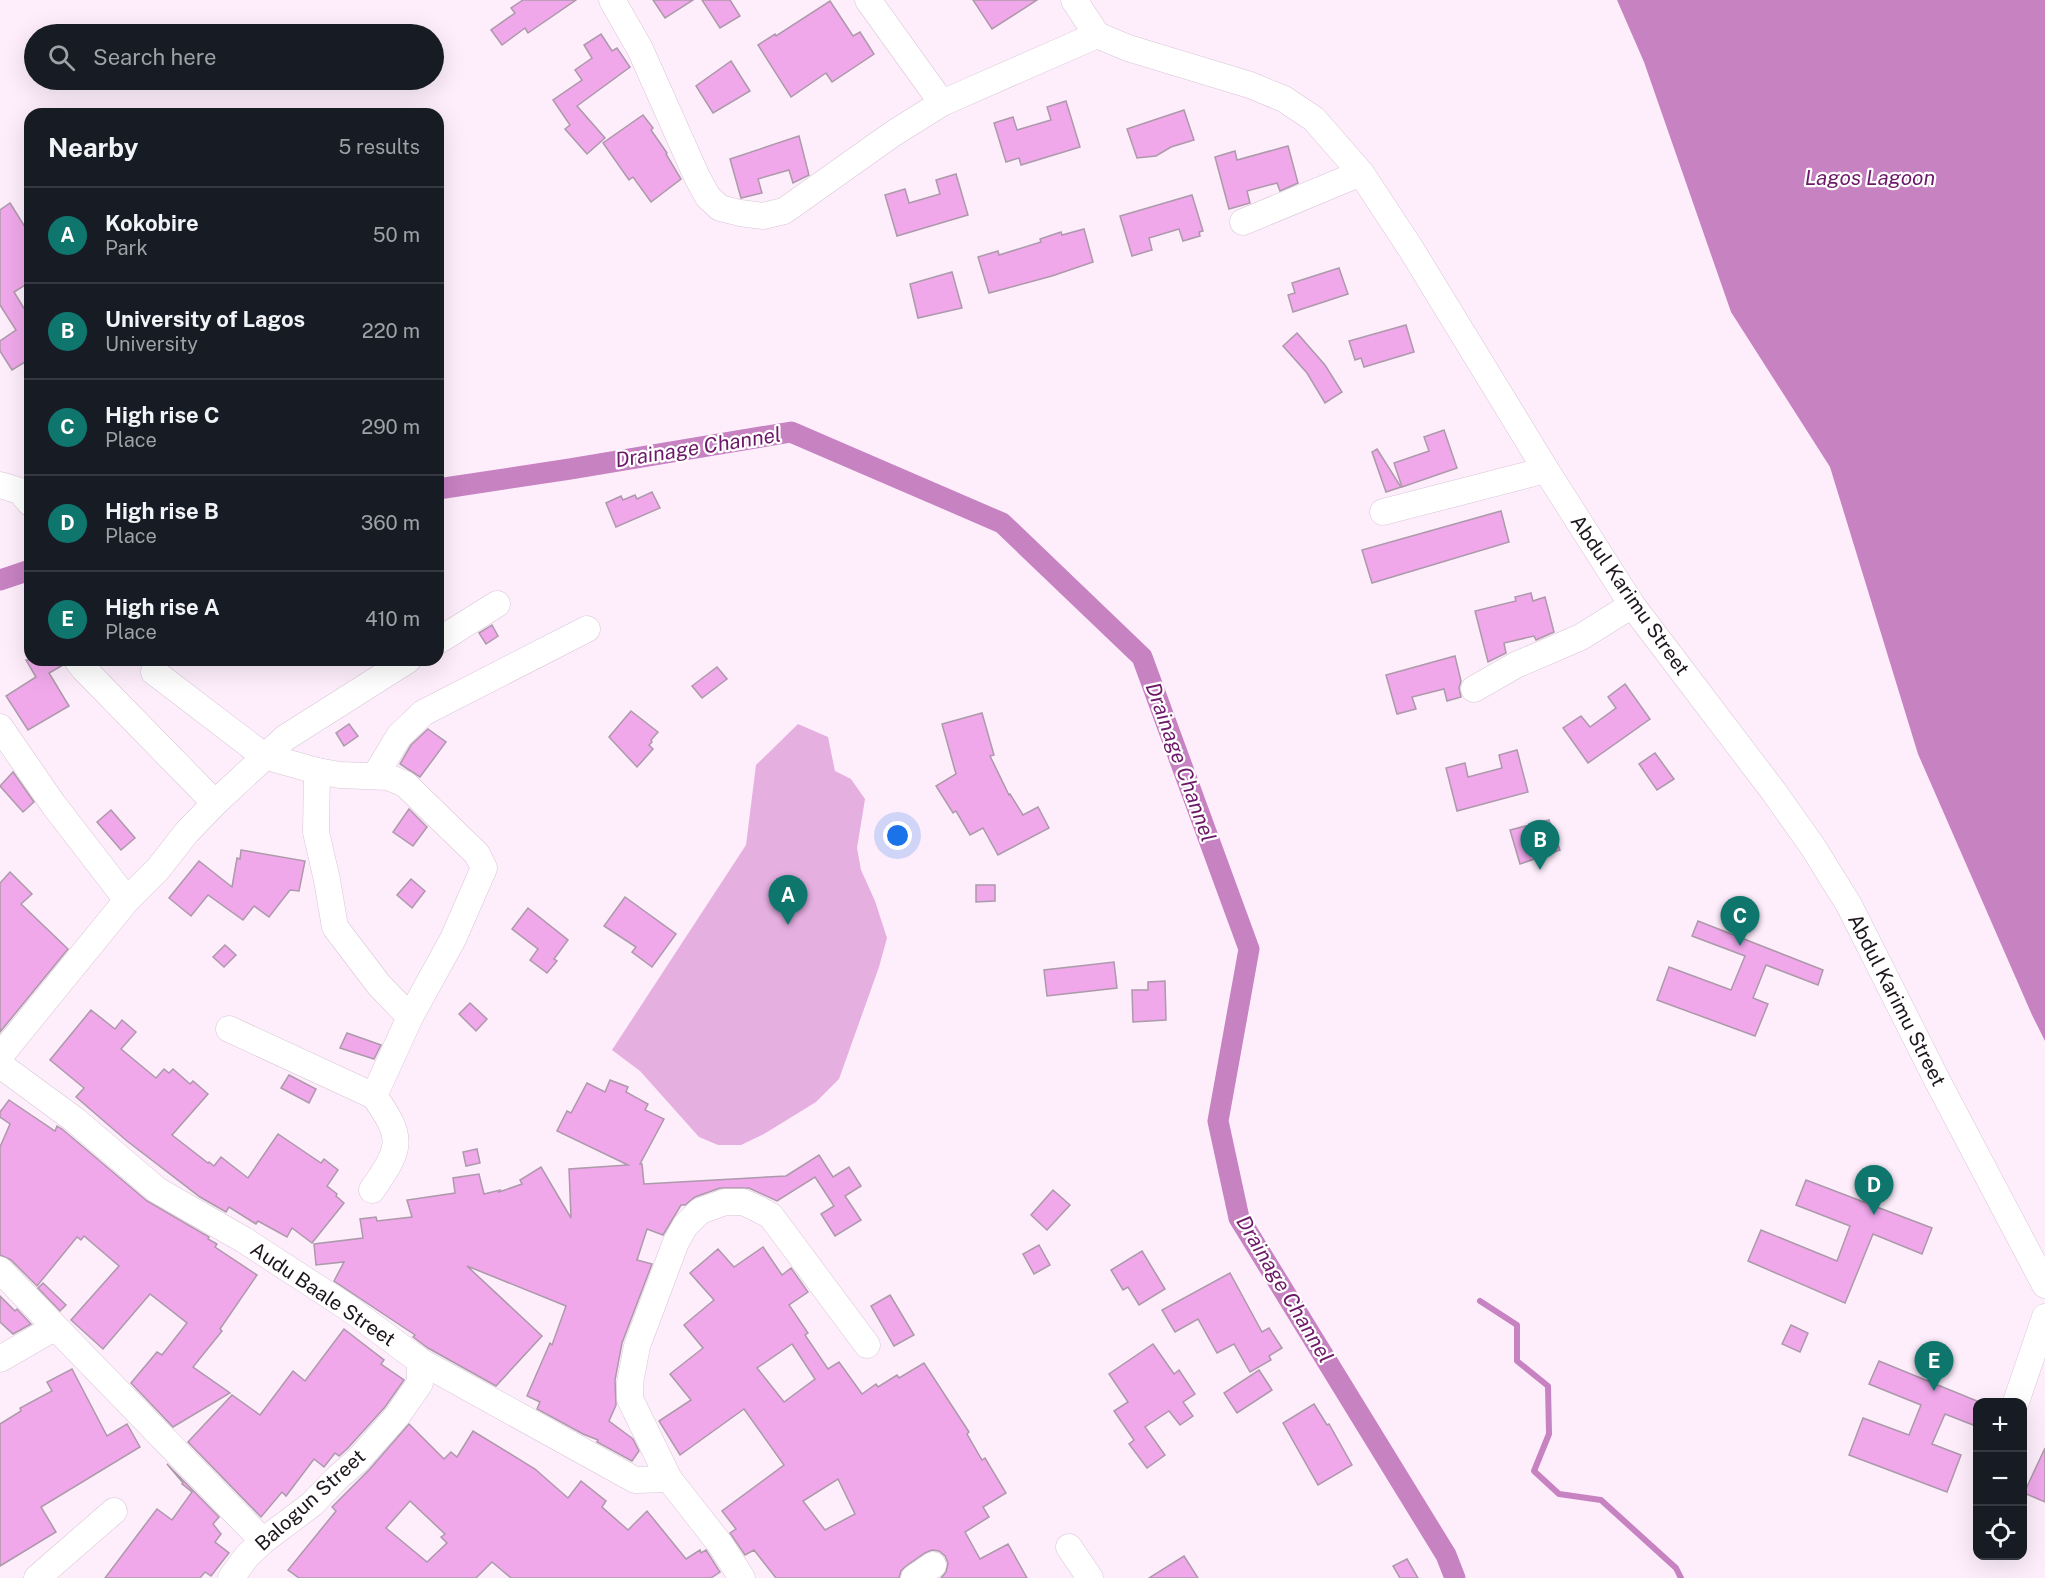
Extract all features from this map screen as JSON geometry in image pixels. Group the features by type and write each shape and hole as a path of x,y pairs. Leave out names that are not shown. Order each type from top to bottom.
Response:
{"street":[{"path":"612,0 640,50 708,197 720,208 763,216 784,211 894,133 942,103 1096,34 1074,0"},
{"path":"868,0 942,103"},
{"name":"Abdul Karimu Street","path":"1096,34 1128,48 1250,85 1284,99 1314,119 1361,173 1411,249 1546,470 1632,605 1800,828 1849,904 1938,1082 2045,1285"},
{"path":"1243,222 1361,173"},
{"path":"1383,512 1546,470"},
{"path":"0,485 20,490 24,495"},
{"path":"444,637 497,604"},
{"path":"1474,689 1516,665 1581,637 1632,605"},
{"path":"375,776 399,736 423,713 587,629"},
{"path":"82,666 215,803"},
{"path":"0,1056 128,900 215,803 285,738 399,666"},
{"path":"154,672 264,756 317,771 340,775 388,777 405,784 477,854 484,868 453,939 410,1017 374,1096"},
{"path":"0,727 53,804 128,900"},
{"path":"317,771 316,832 335,927 379,985 410,1017"},
{"path":"230,1029 374,1096 390,1118 397,1141 394,1156 372,1190"},
{"name":"Audu Baale Street","path":"0,1065 75,1120 157,1190 262,1252 347,1307 420,1361 635,1480 669,1479"},
{"path":"742,1578 720,1544 669,1479 630,1399 630,1383 637,1346 676,1242 685,1226 700,1211 725,1202 743,1202 771,1216 867,1345"},
{"path":"0,1270 263,1541"},
{"path":"2017,1398 2045,1317"},
{"path":"0,1359 54,1328"},
{"name":"Balogun Street","path":"231,1578 247,1556 312,1504 358,1460 397,1416 420,1383 420,1361"},
{"path":"37,1578 114,1511"},
{"path":"1069,1547 1090,1578"}],"shaded area":[{"path":"798,724 828,737 835,771 851,779 865,799 857,848 861,870 875,901 887,938 839,1079 816,1102 764,1134 741,1145 718,1145 699,1137 640,1071 612,1050 746,845 756,765"}],"water":[{"name":"Lagos Lagoon","path":"1617,0 2045,0 2045,1041 1918,754 1830,467 1731,312 1644,62"}],"building":[{"path":"523,0 576,0 528,33 525,28 502,45 491,30 515,13 511,8"},
{"path":"653,0 693,0 665,18"},
{"path":"702,0 730,0 740,16 720,28"},
{"path":"973,0 1037,0 992,29"},
{"path":"830,1 853,36 860,32 874,54 832,82 826,73 791,97 758,45"},
{"path":"601,34 612,51 617,48 630,67 577,106 605,138 587,154 565,129 570,125 553,100 582,80 575,70 592,58 584,45"},
{"path":"731,61 750,91 713,113 696,86"},
{"path":"1066,101 1080,147 1021,165 1019,158 1006,162 994,123 1013,117 1017,130 1051,120 1047,107"},
{"path":"1184,110 1194,140 1171,147 1156,156 1137,158 1127,129"},
{"path":"643,115 653,128 651,130 681,179 651,202 633,177 629,180 603,143"},
{"path":"799,136 809,175 793,183 789,170 758,179 762,193 741,198 730,159"},
{"path":"1288,146 1298,183 1280,191 1277,183 1247,191 1250,203 1229,209 1215,157 1235,151 1237,160"},
{"path":"956,174 968,215 897,236 885,195 905,189 909,203 940,194 936,180"},
{"path":"1192,195 1203,231 1199,232 1200,236 1183,241 1179,229 1149,238 1152,250 1132,256 1120,216"},
{"path":"10,203 24,225 24,286 14,292 24,308 24,363 12,370 0,351 0,341 16,330 0,305 0,210"},
{"path":"1084,229 1093,262 989,293 978,257 998,251 999,255 1041,242 1040,239 1061,232 1062,235"},
{"path":"1339,268 1348,294 1293,312 1288,295 1295,293 1292,283"},
{"path":"952,272 962,308 918,318 910,284"},
{"path":"1406,325 1414,352 1364,367 1361,358 1355,360 1349,341"},
{"path":"1297,333 1325,365 1342,392 1325,403 1307,373 1283,346"},
{"path":"1444,430 1457,468 1402,487 1394,463 1429,451 1424,437"},
{"path":"1377,449 1401,487 1386,492 1372,452"},
{"path":"652,492 660,508 616,527 606,503 621,496 623,500 635,495 637,499"},
{"path":"1501,511 1509,542 1372,583 1362,550"},
{"path":"1531,593 1533,601 1545,597 1554,632 1536,640 1534,636 1504,643 1506,653 1488,662 1475,611 1516,601 1515,597"},
{"path":"492,625 498,636 486,644 479,633"},
{"path":"1455,656 1461,681 1459,688 1461,697 1447,701 1444,689 1412,697 1416,709 1397,714 1386,675"},
{"path":"30,666 61,666 49,673 69,706 28,730 6,696 36,677"},
{"path":"717,667 727,679 702,698 692,686"},
{"path":"1625,684 1650,719 1588,763 1563,728 1581,716 1590,727 1616,708 1608,697"},
{"path":"631,711 658,732 649,745 653,749 637,767 609,737"},
{"path":"982,713 994,755 990,756 1009,795 1023,815 1038,807 1049,828 998,855 983,828 970,835 956,811 953,813 936,786 956,774 942,724"},
{"path":"349,724 358,736 344,746 336,733"},
{"path":"428,729 446,742 420,777 400,764 411,745"},
{"path":"1517,750 1528,792 1457,811 1446,768 1465,763 1468,777 1502,768 1499,755"},
{"path":"1655,753 1674,779 1657,790 1639,764"},
{"path":"13,772 34,802 23,812 0,786"},
{"path":"409,809 427,827 413,846 393,832"},
{"path":"111,810 135,838 121,850 97,822"},
{"path":"1549,820 1560,850 1520,864 1510,830"},
{"path":"241,850 305,861 299,891 290,890 269,917 254,906 243,920 208,895 191,916 169,898 199,861 232,887 237,858 240,859"},
{"path":"10,872 32,894 21,904 68,949 0,1032 0,883"},
{"path":"411,879 425,891 412,908 397,895"},
{"path":"976,885 995,885 995,901 976,902"},
{"path":"625,897 676,934 652,967 632,952 636,947 604,926"},
{"path":"528,908 568,940 554,959 557,961 547,973 530,960 538,949 512,929"},
{"path":"1698,921 1823,970 1818,985 1766,965 1753,998 1768,1004 1755,1036 1657,1000 1669,967 1731,990 1745,956 1692,936"},
{"path":"225,945 236,955 224,967 213,957"},
{"path":"1114,962 1117,988 1047,996 1044,970"},
{"path":"1165,981 1166,1020 1133,1022 1132,990 1148,990 1148,982"},
{"path":"470,1003 487,1019 476,1031 459,1014"},
{"path":"91,1010 115,1029 122,1020 136,1032 121,1049 156,1078 164,1069 169,1073 173,1069 190,1084 193,1081 208,1094 172,1135 208,1163 214,1166 221,1157 248,1178 278,1134 321,1163 324,1159 338,1170 327,1186 344,1203 312,1243 292,1228 287,1237 258,1221 256,1224 229,1207 226,1212 200,1197 127,1141 76,1097 84,1088 50,1060"},
{"path":"347,1033 381,1045 374,1059 340,1048"},
{"path":"289,1075 316,1089 309,1103 281,1088"},
{"path":"610,1080 628,1087 626,1092 648,1104 645,1110 664,1119 640,1164 642,1164 644,1184 786,1176 819,1155 833,1177 849,1167 861,1186 845,1196 861,1220 835,1236 821,1214 834,1206 815,1177 777,1201 749,1188 720,1188 681,1205 663,1235 647,1229 637,1260 652,1264 622,1343 615,1380 616,1405 609,1421 633,1439 639,1451 632,1461 597,1442 598,1440 537,1409 540,1402 527,1396 550,1343 552,1345 566,1306 467,1266 542,1336 496,1386 428,1348 413,1337 415,1335 334,1281 344,1262 316,1265 314,1244 363,1238 360,1219 376,1217 377,1221 412,1217 407,1200 455,1193 453,1178 479,1174 484,1194 500,1190 499,1192 522,1184 520,1180 541,1167 571,1218 569,1169 628,1165 557,1131 567,1111 571,1113 587,1083 605,1092"},
{"path":"9,1100 55,1131 57,1126 62,1129 147,1201 209,1237 208,1239 217,1244 215,1247 257,1275 220,1329 222,1331 193,1367 230,1393 173,1427 131,1383 157,1352 162,1355 187,1323 150,1294 103,1349 71,1320 119,1266 84,1236 81,1240 77,1237 37,1286 11,1260 0,1255 0,1147 10,1124 0,1117 0,1112"},
{"path":"477,1149 480,1163 466,1166 463,1152"},
{"path":"1806,1180 1932,1228 1922,1254 1873,1234 1845,1303 1748,1261 1761,1230 1837,1261 1850,1226 1796,1205"},
{"path":"1053,1190 1070,1205 1047,1230 1031,1215"},
{"path":"1039,1245 1050,1265 1034,1274 1023,1254"},
{"path":"763,1247 782,1275 791,1268 808,1292 789,1305 808,1333 805,1335 828,1369 839,1362 862,1394 876,1384 878,1387 897,1375 899,1378 924,1363 969,1432 967,1434 982,1460 985,1458 1006,1493 983,1507 989,1517 965,1532 980,1559 1008,1544 1027,1578 941,1578 946,1572 948,1563 939,1551 932,1550 906,1566 899,1578 776,1578 754,1550 745,1555 730,1533 736,1529 722,1511 784,1465 744,1409 680,1455 659,1421 691,1400 670,1374 703,1348 684,1325 714,1300 690,1273 718,1249 734,1267","holes":["792,1344 815,1379 784,1402 757,1368","838,1479 855,1514 825,1530 803,1501"]},
{"path":"1142,1251 1165,1289 1139,1305 1128,1287 1123,1290 1111,1270"},
{"path":"1230,1273 1262,1332 1269,1328 1282,1348 1269,1356 1271,1360 1250,1372 1234,1344 1217,1353 1198,1319 1175,1332 1162,1310"},
{"path":"43,1283 66,1305 60,1311 38,1288"},
{"path":"890,1295 914,1335 894,1346 871,1306"},
{"path":"0,1296 31,1324 13,1334 0,1322"},
{"path":"1791,1325 1808,1333 1800,1352 1782,1344"},
{"path":"344,1329 384,1360 381,1364 404,1380 385,1407 347,1449 339,1456 335,1453 324,1467 314,1459 286,1496 282,1492 261,1517 188,1442 232,1395 260,1415 293,1371 305,1381"},
{"path":"1153,1344 1174,1374 1179,1370 1195,1394 1183,1402 1193,1416 1180,1425 1169,1411 1145,1427 1165,1455 1147,1468 1129,1444 1134,1440 1114,1411 1128,1402 1109,1374"},
{"path":"1879,1361 1973,1399 1973,1425 1945,1414 1932,1444 1961,1455 1947,1492 1849,1455 1863,1418 1909,1435 1921,1405 1869,1384"},
{"path":"72,1369 107,1436 127,1424 140,1447 41,1507 56,1532 0,1566 0,1424 21,1411 20,1408 52,1391 47,1382"},
{"path":"1259,1370 1272,1390 1237,1413 1224,1393"},
{"path":"1314,1404 1327,1425 1329,1424 1352,1465 1318,1485 1283,1423"},
{"path":"409,1424 444,1459 451,1452 457,1457 473,1431 535,1469 568,1498 581,1481 606,1501 602,1507 628,1530 647,1511 686,1559 700,1550 701,1553 706,1550 720,1572 711,1578 511,1578 492,1562 476,1578 299,1578 288,1570 336,1511 332,1507 369,1470","holes":["410,1501 445,1534 441,1537 447,1543 427,1562 386,1528"]},
{"path":"2045,1448 2045,1502 2027,1494 2027,1487"},
{"path":"167,1464 219,1517 213,1524 221,1534 215,1542 229,1553 211,1576 205,1572 200,1578 105,1578 157,1509 172,1520 192,1492 182,1484"},
{"path":"1184,1556 1198,1578 1149,1578"},
{"path":"1407,1559 1418,1578 1400,1578 1393,1566"}],"waterway":[{"name":"Drainage Channel","path":"444,488 791,432 1002,523 1142,657 1249,949 1218,1121 1239,1218 1446,1555 1455,1578"},
{"name":"Drainage Channel","path":"0,580 24,572"},
{"path":"1480,1301 1517,1325 1517,1361 1548,1386 1549,1434 1534,1471 1559,1494 1601,1500 1676,1568 1681,1578"}],"place":[{"name":"University of Lagos","path":"1540,870"},
{"name":"Kokobire","path":"788,925"},
{"name":"High rise C","path":"1740,946"},
{"name":"High rise B","path":"1874,1215"},
{"name":"High rise A","path":"1934,1391"}]}
